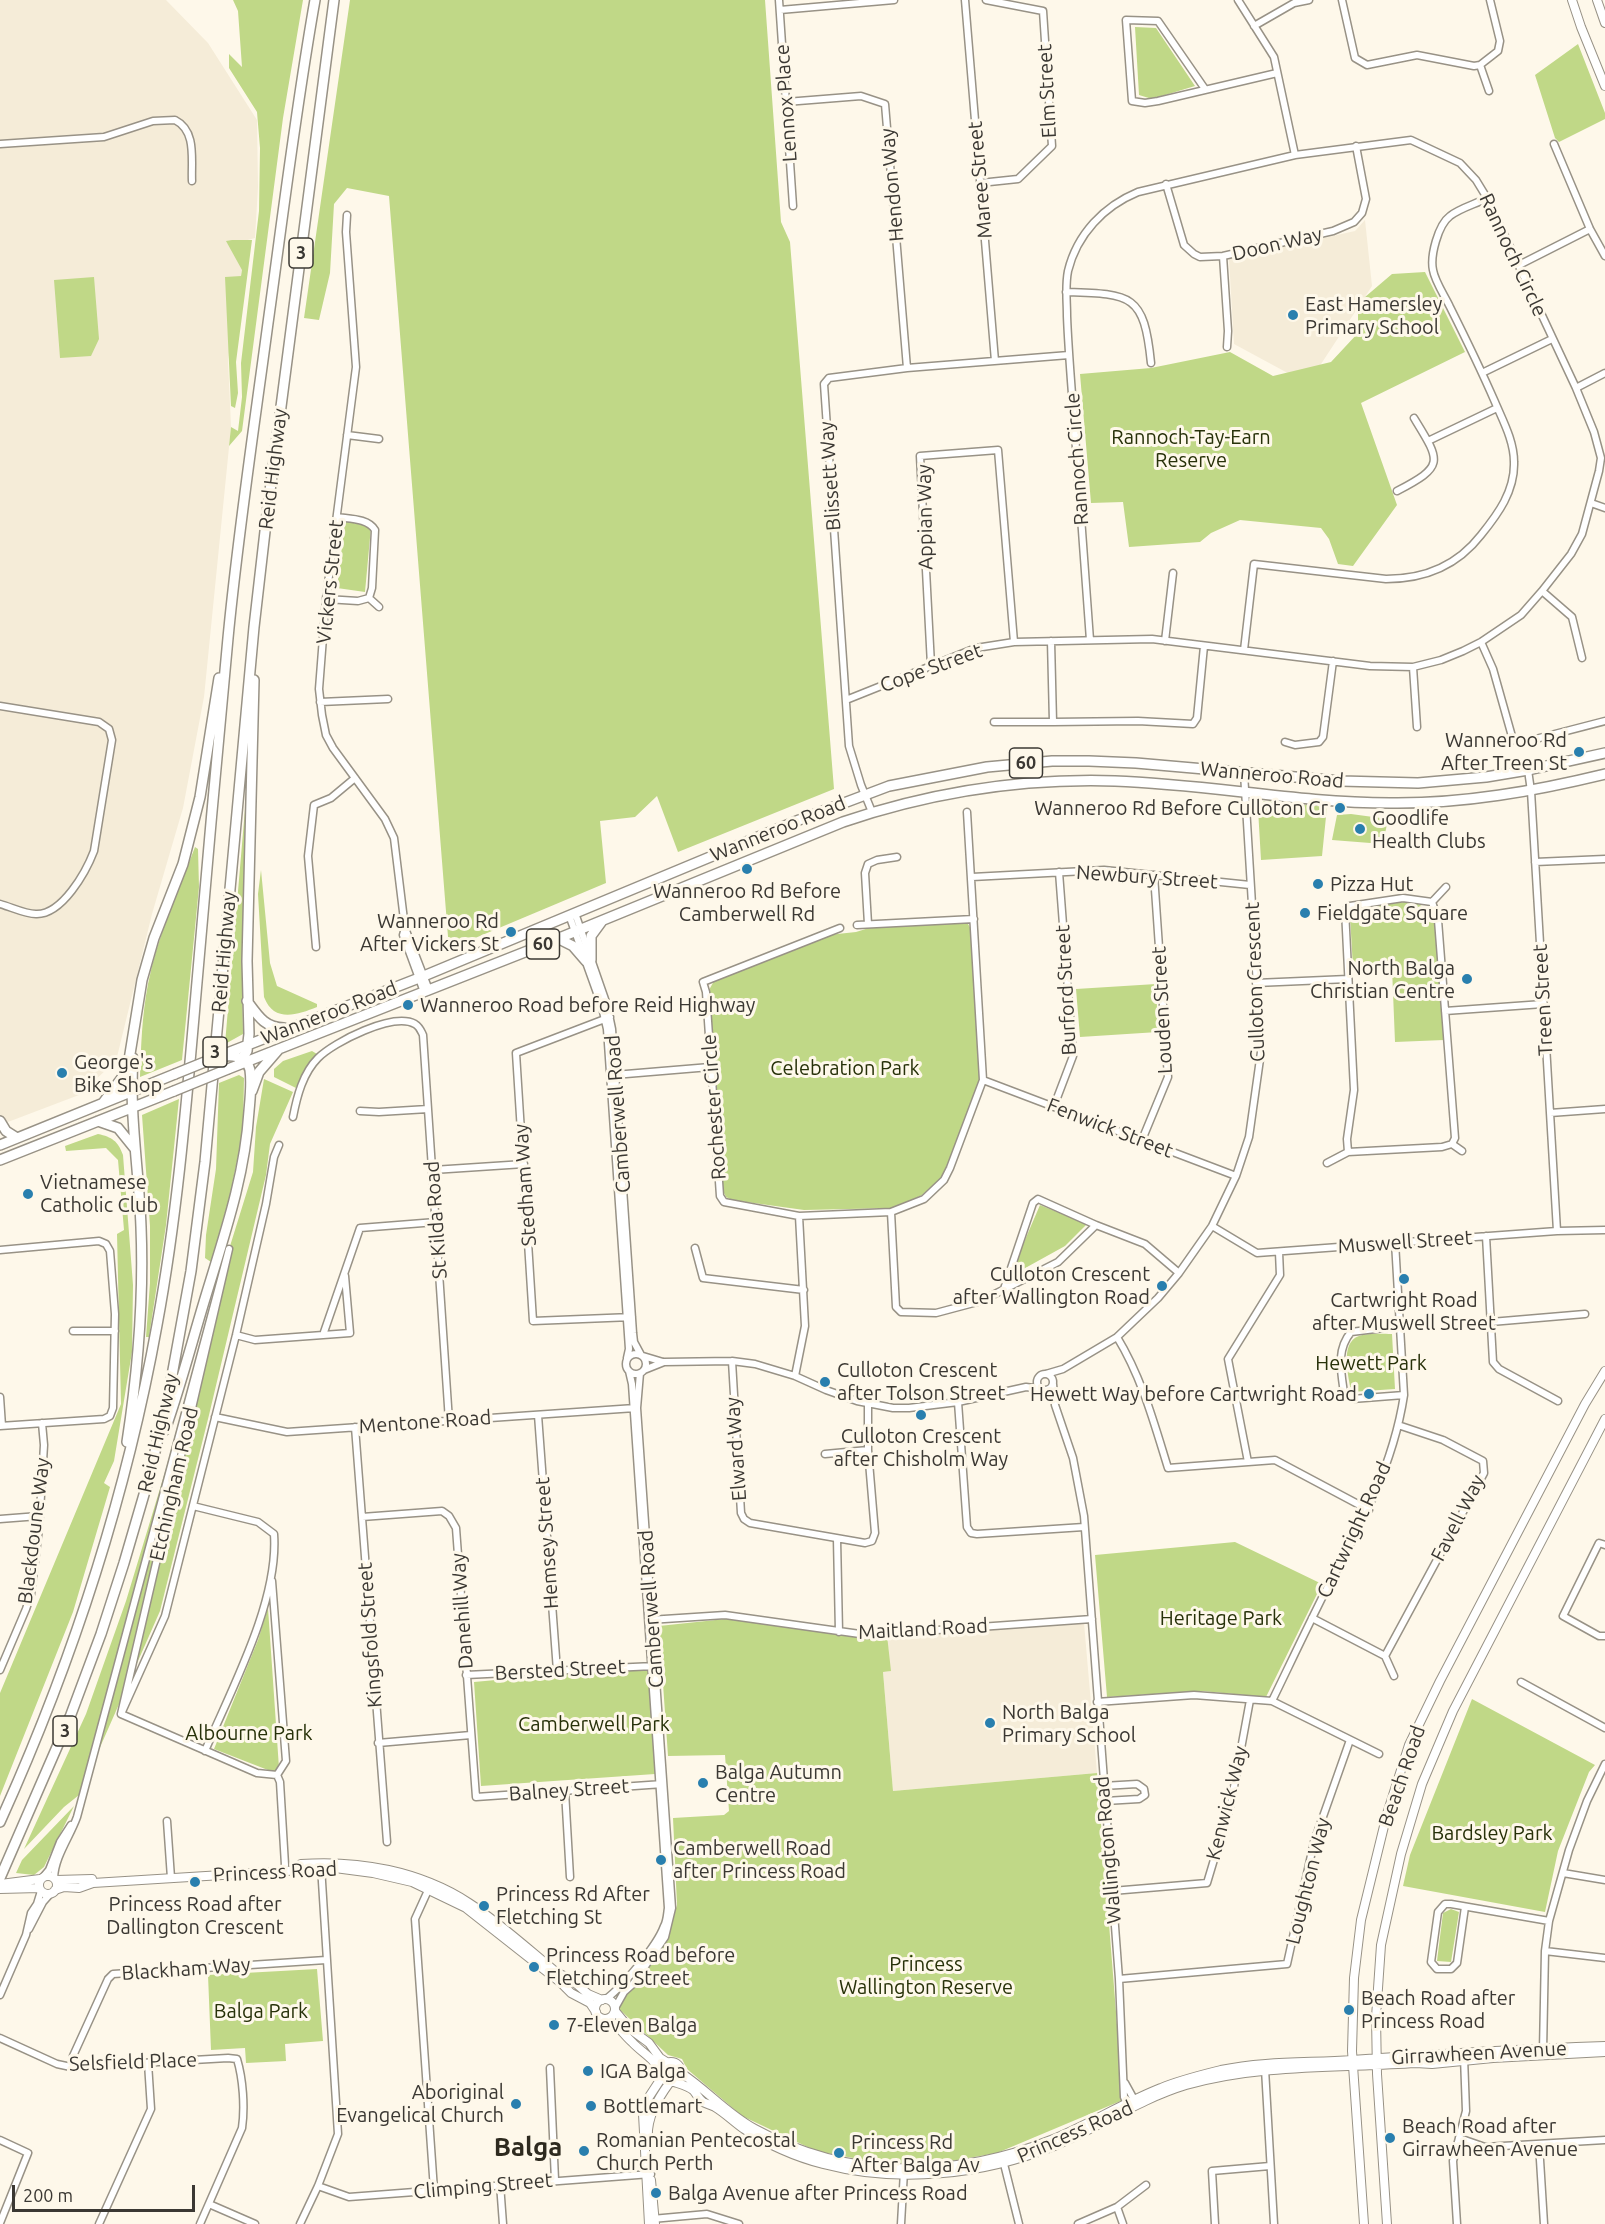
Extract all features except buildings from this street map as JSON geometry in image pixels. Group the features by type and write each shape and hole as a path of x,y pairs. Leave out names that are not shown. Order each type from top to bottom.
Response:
{"highway":[{"name":"Reid Highway","path":"0,1822 54,1696 81,1617 119,1493 157,1328 178,1187 229,631 243,505 315,0"},
{"name":"Reid Highway","path":"0,1878 66,1728 101,1634 150,1474 171,1381 191,1271 205,1162 254,627 334,0"},
{"path":"242,1061 248,1043 247,1001 255,727 254,627"},
{"path":"103,1103 124,1075 129,1060 136,1010 154,938 183,864 200,797 215,698 229,631"},
{"name":"Wanneroo Road","path":"0,1145 228,1054 248,1043 421,977 864,794 889,786 964,771 1052,761 1136,763 1341,781 1418,783 1486,777 1605,753"},
{"name":"Wanneroo Road","path":"0,1160 228,1069 242,1061 427,991 872,812 960,791 1015,783 1066,780 1118,781 1310,800 1391,804 1472,799 1531,791 1605,774"},
{"path":"589,961 591,936 604,919"},
{"path":"557,938 573,946 589,961"},
{"path":"247,1001 262,1021 270,1027 287,1028"},
{"path":"119,1493 134,1394 141,1325 141,1226 133,1107 136,1010"},
{"path":"250,1099 259,1072 281,1047"},
{"path":"150,1474 180,1389 233,1206 244,1159 250,1099 250,1070 242,1061 228,1054"},
{"path":"0,1121 6,1131 17,1138"},
{"path":"98,1121 118,1128 136,1151"}],"main road":[{"path":"1572,0 1605,86"},
{"path":"1597,0 1605,23"},
{"name":"Beach Road","path":"1364,2224 1352,2021 1358,1938 1387,1814 1409,1745 1440,1681 1585,1404 1605,1371"},
{"name":"Beach Road","path":"1387,2224 1376,2017 1381,1945 1401,1854 1422,1784 1453,1711 1605,1419"},
{"name":"Princess Road","path":"42,1878 49,1875 66,1881 171,1876 336,1862 387,1870 469,1903 556,1972 577,1984 588,1994 604,2000"},
{"name":"Princess Road","path":"53,1892 64,1887 79,1888 93,1883 285,1865 321,1865"},
{"path":"0,1884 42,1878 40,1890"},
{"path":"0,1889 53,1892 55,1879"},
{"name":"Princess Road","path":"429,1886 477,1917 571,1993 590,2003 596,2012"},
{"path":"648,2174 649,2122 658,2100 672,2082 679,2079 681,2073 677,2064 668,2063 660,2058 650,2043 630,2029 612,2002 604,2000 597,2004 596,2012 600,2018 608,2019 620,2026 630,2040 649,2056 662,2075 672,2082"},
{"path":"608,2019 613,2016 615,2009"},
{"name":"Girrawheen Avenue","path":"1353,2064 1428,2054 1464,2057 1605,2046"},
{"name":"Girrawheen Avenue","path":"1543,2052 1605,2052"},
{"path":"652,2222 642,2125 643,2109 662,2075 663,2067 668,2063"},
{"name":"Princess Road","path":"672,2082 690,2088 700,2100 748,2128 788,2145 823,2158 904,2171 1003,2160 1183,2080 1225,2069 1353,2064"},
{"name":"Princess Road","path":"681,2073 748,2128"}],"street":[{"name":"Lennox Place","path":"779,0 793,206"},
{"path":"780,10 894,0"},
{"name":"Maree Street","path":"965,0 995,361"},
{"name":"Elm Street","path":"980,183 1018,179 1052,146 1043,11 986,0"},
{"path":"1238,0 1274,57 1295,155"},
{"path":"1254,26 1294,3 1309,0"},
{"path":"1342,0 1355,58 1367,65 1417,54 1474,66 1480,65 1498,51 1500,41 1490,0"},
{"path":"1204,89 1158,21 1126,20 1132,101 1145,103 1158,101 1277,73"},
{"path":"1480,65 1489,91"},
{"name":"Hendon Way","path":"786,102 861,96 885,104 906,368"},
{"path":"0,144 104,137 153,121 175,120 188,129 192,181"},
{"name":"Rannoch Circle","path":"1411,140 1460,163 1476,180 1519,265 1594,432 1601,458 1582,534 1542,591 1521,615 1481,642 1441,660 1413,667 1370,666 1152,639 1090,640 1066,292 1068,271 1076,249 1098,219 1127,197 1166,184 1295,155 1411,140"},
{"path":"1554,144 1590,229 1605,256"},
{"name":"Doon Way","path":"1166,184 1184,245 1200,257 1224,256 1333,231 1357,219 1362,213 1366,199 1356,146"},
{"path":"1244,650 1254,564 1386,579 1403,579 1434,571 1462,555 1476,541 1496,516 1510,490 1514,470 1509,434 1432,270 1434,242 1449,216 1487,198"},
{"name":"Vickers Street","path":"347,215 346,231 356,367 326,599 320,702 326,735 333,748 385,819 394,838 405,928 403,935 427,991"},
{"path":"1519,265 1590,229"},
{"path":"1224,256 1227,347"},
{"path":"1066,292 1109,293 1134,305 1146,323 1151,363"},
{"path":"1482,373 1552,339"},
{"name":"Blissett Way","path":"872,812 849,746 823,390 826,380 906,368 1069,355"},
{"path":"1576,388 1605,373"},
{"path":"1428,441 1497,408"},
{"path":"1397,491 1430,472 1434,457 1428,441 1414,418"},
{"path":"347,435 379,439"},
{"name":"Appian Way","path":"931,665 920,456 998,450 1014,642"},
{"path":"1591,503 1605,508"},
{"path":"337,517 367,522 372,524 375,530 372,588 369,598"},
{"path":"1165,641 1173,573"},
{"path":"1542,591 1572,617 1582,658"},
{"path":"326,599 358,601 369,598"},
{"path":"369,598 379,607"},
{"name":"Cope Street","path":"846,700 976,648 1014,642 1090,640"},
{"path":"1051,641 1053,722"},
{"path":"1481,642 1493,669 1513,740 1524,742 1605,721"},
{"path":"994,722 1138,721 1193,724 1197,718 1204,646"},
{"path":"1285,742 1307,745 1320,742 1323,737 1333,661"},
{"path":"1413,667 1417,727"},
{"path":"320,702 388,699"},
{"path":"0,706 99,722 109,729 112,740 94,851 90,861 61,905 48,913 35,914 0,904"},
{"name":"Treen Street","path":"1528,770 1557,1231"},
{"name":"Culloton Crescent","path":"1026,1387 1041,1375 1063,1369 1117,1337 1158,1298 1179,1273 1212,1226 1236,1176 1249,1137 1261,1052 1244,773"},
{"path":"316,946 308,856 314,805 331,798 355,778"},
{"name":"Rochester Circle","path":"840,928 704,982 720,1196 724,1202 799,1216 891,1212 924,1199 944,1180 983,1080 967,812"},
{"path":"868,924 865,873 868,864 897,857"},
{"path":"1535,862 1605,859"},
{"name":"Newbury Street","path":"972,877 1104,870 1250,885"},
{"name":"Burford Street","path":"1054,1106 1073,1056 1059,872"},
{"name":"Louden Street","path":"1142,1140 1168,1077 1154,875"},
{"path":"1432,902 1446,887"},
{"path":"1348,1152 1347,1139 1354,1090 1345,910 1350,906 1403,898 1432,902"},
{"path":"1327,1163 1348,1152 1442,1147 1452,1144 1455,1138 1438,920 1432,902"},
{"name":"Camberwell Road","path":"572,914 608,1018 629,1317 627,1358"},
{"path":"856,925 974,919"},
{"path":"1256,983 1348,979"},
{"path":"1445,1011 1544,1004"},
{"name":"Stedham Way","path":"608,1018 516,1053 533,1321 629,1317"},
{"name":"St Kilda Road","path":"293,1117 308,1070 333,1045 377,1026 399,1022 414,1024 420,1028 423,1035 433,1170 449,1421"},
{"path":"613,1075 710,1067"},
{"name":"Fenwick Street","path":"983,1080 1236,1176"},
{"path":"360,1111 379,1112 428,1108"},
{"path":"1550,1113 1605,1109"},
{"path":"1452,1144 1462,1151"},
{"name":"Etchingham Road","path":"121,1714 165,1616 236,1335 266,1204 274,1157 279,1145"},
{"path":"433,1170 524,1164"},
{"path":"1004,1289 1033,1203 1038,1199 1145,1244 1179,1273"},
{"path":"891,1212 896,1307 901,1312 936,1312 981,1301 1058,1262 1096,1225"},
{"path":"795,1376 806,1326 799,1216"},
{"path":"323,1335 360,1228 436,1222"},
{"name":"Muswell Street","path":"1212,1226 1257,1253 1557,1231 1605,1230"},
{"path":"1486,1236 1493,1362 1499,1369 1558,1401"},
{"path":"0,1250 99,1241 106,1244 110,1251 115,1331 113,1408 110,1416 104,1419 1,1426 0,1397"},
{"name":"Cartwright Road","path":"1272,1701 1312,1618 1369,1510 1388,1462 1398,1425 1404,1395 1395,1242"},
{"path":"695,1248 703,1278 804,1290"},
{"name":"Etchingham Road","path":"55,1879 62,1847 77,1817 229,1249 121,1714"},
{"path":"1248,1462 1228,1359 1280,1275 1279,1252"},
{"path":"236,1335 255,1340 350,1333 344,1272"},
{"path":"1491,1322 1585,1314"},
{"name":"Camberwell Road","path":"629,1317 634,1342 642,1356"},
{"path":"1400,1326 1351,1332 1343,1341 1340,1358 1344,1393 1352,1399 1404,1395"},
{"path":"73,1331 115,1331"},
{"path":"1117,1337 1143,1389 1168,1468 1275,1460 1369,1510"},
{"path":"632,1354 642,1356 646,1364 642,1371 634,1374 626,1366 627,1358 632,1354"},
{"name":"Culloton Crescent","path":"642,1356 664,1362 732,1361 754,1364 795,1376 826,1390 867,1404 909,1408 958,1402 1026,1387 1050,1389 1063,1369"},
{"name":"Elward Way","path":"732,1361 741,1513 750,1523 837,1539 865,1543 872,1541 875,1533 868,1450 867,1404"},
{"name":"Culloton Crescent","path":"642,1371 664,1362"},
{"name":"Camberwell Road","path":"604,2000 633,1971 665,1925 668,1908 635,1408 629,1371"},
{"name":"Camberwell Road","path":"635,1408 642,1371"},
{"path":"1046,1374 1051,1376 1053,1382"},
{"path":"1037,1379 1037,1385 1042,1390"},
{"name":"Wallington Road","path":"1053,1382 1055,1405 1072,1458 1084,1527 1119,1979 1124,2097 1132,2104"},
{"name":"Wallington Road","path":"1042,1390 1055,1405"},
{"path":"958,1402 967,1527 971,1533 1084,1527"},
{"name":"Mentone Road","path":"215,1417 287,1432 635,1408"},
{"name":"Hemsey Street","path":"538,1414 557,1671"},
{"name":"Blackdoune Way","path":"0,1670 29,1601 39,1516 44,1445 42,1423"},
{"name":"Favell Way","path":"1385,1656 1484,1473 1483,1461 1443,1440 1398,1425"},
{"name":"Kingsfold Street","path":"355,1427 387,1842"},
{"path":"825,1454 868,1450"},
{"path":"193,1506 258,1522 274,1534 275,1552 272,1574 255,1636 205,1751"},
{"name":"Danehill Way","path":"362,1517 442,1512 449,1515 456,1528 476,1797"},
{"path":"0,1519 39,1516"},
{"path":"837,1539 841,1621 839,1632"},
{"path":"1605,1545 1599,1543 1563,1616 1599,1636 1605,1636"},
{"path":"272,1574 286,1761 277,1775"},
{"name":"Maitland Road","path":"650,1620 724,1615 867,1635 1092,1620"},
{"path":"1312,1618 1385,1656 1394,1676"},
{"name":"Bersted Street","path":"466,1675 653,1666"},
{"path":"1521,1682 1605,1728"},
{"path":"1097,1702 1194,1695 1272,1701 1379,1754"},
{"name":"Kenwick Way","path":"1112,1891 1207,1883 1231,1803 1250,1700"},
{"path":"121,1714 257,1773 277,1775"},
{"path":"378,1743 471,1735"},
{"name":"Loughton Way","path":"1119,1979 1287,1964 1314,1842 1350,1740"},
{"path":"1543,2052 1545,1951 1550,1921 1587,1801 1605,1764"},
{"path":"277,1775 280,1782 285,1865"},
{"name":"Camberwell Road","path":"615,2009 624,1992 633,1984 659,1946 669,1926 672,1908 661,1784"},
{"name":"Balney Street","path":"476,1797 661,1784"},
{"path":"1103,1786 1137,1784 1144,1789 1145,1795 1139,1799 1105,1801"},
{"path":"565,1791 570,1877"},
{"name":"Etchingham Road","path":"42,1878 49,1870 60,1842 77,1817"},
{"path":"167,1821 171,1876"},
{"path":"300,2224 318,2186 338,2134 321,1865"},
{"path":"1563,1873 1605,1880"},
{"path":"429,1886 415,1920 434,2190"},
{"path":"26,1935 40,1890"},
{"path":"0,1995 26,1935 43,1902 53,1892"},
{"path":"1465,1907 1456,1963 1451,1969 1437,1969 1431,1962 1438,1912 1445,1904 1465,1907 1550,1921"},
{"path":"1545,1951 1605,1958"},
{"name":"Blackham Way","path":"71,2067 73,2056 108,1979 113,1974 326,1960"},
{"name":"Selsfield Place","path":"0,2038 57,2064 71,2067 237,2059 240,2069 242,2128 209,2204"},
{"path":"1457,2224 1454,2161 1466,2111 1464,2057"},
{"path":"99,2224 151,2109 148,2063"},
{"path":"550,2068 555,2180"},
{"path":"1265,2068 1274,2224"},
{"path":"1459,2138 1485,2147 1605,2140"},
{"path":"0,2140 28,2153 0,2223"},
{"path":"1539,2144 1544,2224"},
{"path":"1003,2160 1019,2224"},
{"path":"1215,2224 1212,2171 1270,2166"},
{"path":"901,2224 904,2171"},
{"name":"Climping Street","path":"318,2186 350,2197 648,2174"},
{"path":"500,2184 503,2224"},
{"path":"1078,2224 1117,2207 1146,2185"},
{"path":"200,2224 209,2204 255,2224"},
{"path":"1117,2207 1123,2224"},
{"path":"652,2222 707,2214 739,2224"}],"shaded area":[{"path":"0,0 166,0 208,43 257,120 258,187 255,238 244,241 242,270 228,359 231,427 204,697 183,808 152,914 116,1061 95,1080 94,1086 79,1095 0,1125"},
{"name":"East Hamersley Primary School","path":"1365,220 1372,286 1308,384 1234,344 1229,259 1355,231"},
{"name":"North Balga Primary School","path":"1084,1623 1097,1773 893,1791 883,1672 890,1671 887,1635"}],"green space":[{"path":"233,0 303,0 283,118 242,431 229,446 231,427 238,431 242,397 241,363 259,211 260,148 257,112 229,68 229,54 242,67 238,11"},
{"path":"350,0 765,0 781,222 790,242 834,789 678,852 657,796 635,817 600,821 606,883 449,949 389,196 347,188 334,204 330,273 319,320 304,318"},
{"path":"1135,27 1156,28 1195,86 1152,99 1139,95"},
{"path":"1578,44 1605,113 1605,119 1559,142 1555,138 1535,75"},
{"path":"252,240 236,362 238,393 235,408 231,406 225,277 241,276 242,270 226,241"},
{"name":"Rannoch-Tay-Earn Reserve","path":"1425,272 1465,352 1361,403 1397,505 1353,566 1338,564 1329,539 1321,528 1240,520 1211,533 1200,542 1129,547 1123,502 1091,503 1080,374 1151,368 1230,352 1273,376 1331,362 1358,333 1358,303 1392,274"},
{"path":"94,277 99,339 91,356 60,358 54,280"},
{"path":"345,521 371,527 365,592 337,588"},
{"path":"1264,801 1327,807 1322,856 1261,860 1258,809"},
{"path":"248,808 242,961 243,1034 225,1044 245,809"},
{"name":"Goodlife Health Clubs","path":"1351,814 1388,819 1383,844 1332,840 1337,815"},
{"path":"195,847 198,849 199,887 182,1060 140,1077 143,1019 152,966 168,915"},
{"path":"261,870 270,963 277,986 317,1004 317,1007 294,1014 280,1014 268,1005 264,997 258,894"},
{"path":"1404,902 1422,906 1435,921 1444,1040 1395,1042 1392,968 1353,968 1350,916 1355,909"},
{"name":"Celebration Park","path":"963,922 971,929 980,1079 976,1095 943,1176 922,1195 894,1208 804,1210 732,1200 726,1197 723,1191 709,990 714,981 828,935 869,928"},
{"path":"1156,984 1158,1032 1080,1037 1076,989"},
{"path":"312,1051 317,1054 305,1069 296,1088 274,1077 274,1069 283,1061"},
{"path":"239,1075 244,1078 243,1132 230,1195 211,1262 205,1258 206,1235 216,1169 219,1083"},
{"path":"264,1079 293,1092 270,1144 266,1175 160,1611 79,1795 64,1807 24,1849 86,1714 126,1601 165,1472 199,1346 253,1172 256,1127"},
{"path":"179,1099 166,1225 149,1337 146,1337 150,1283 150,1226 142,1115"},
{"path":"98,1134 114,1140 123,1155 133,1285 132,1352 114,1461 104,1483 110,1487 73,1612 0,1796 0,1693 121,1404 117,1234 124,1230 118,1160 106,1148 66,1151 65,1146"},
{"path":"1040,1205 1087,1224 1065,1246 1009,1277"},
{"name":"Hewett Park","path":"1367,1334 1392,1334 1395,1389 1351,1392 1347,1353 1353,1340"},
{"name":"Heritage Park","path":"1235,1542 1322,1584 1266,1697 1202,1691 1107,1697 1095,1555"},
{"name":"Albourne Park","path":"268,1608 279,1768 273,1772 214,1749 258,1640"},
{"name":"Princess Wallington Reserve","path":"725,1619 862,1637 887,1635 891,1671 883,1672 893,1791 1097,1773 1123,2100 997,2153 934,2164 885,2164 816,2151 742,2116 687,2069 682,2059 668,2055 615,2005 666,1942 677,1905 673,1818 724,1815 729,1811 725,1755 668,1756 659,1626"},
{"name":"Camberwell Park","path":"648,1666 655,1774 481,1786 474,1682"},
{"name":"Bardsley Park","path":"1472,1699 1595,1765 1589,1772 1558,1851 1545,1912 1403,1886 1410,1855"},
{"path":"74,1806 44,1867 34,1875 16,1873 22,1860"},
{"path":"1451,1909 1459,1912 1451,1962 1437,1961 1443,1913"},
{"name":"Balga Park","path":"317,1969 323,2041 285,2044 286,2061 246,2063 245,2048 211,2050 208,1975"}],"place":[{"name":"East Hamersley Primary School","path":"1293,315"},
{"name":"Wanneroo Rd After Treen St","path":"1579,752"},
{"name":"Wanneroo Rd Before Culloton Cr","path":"1340,808"},
{"name":"Goodlife Health Clubs","path":"1360,829"},
{"name":"Wanneroo Rd Before Camberwell Rd","path":"747,869"},
{"name":"Pizza Hut","path":"1318,884"},
{"name":"Fieldgate Square","path":"1305,913"},
{"name":"Wanneroo Rd After Vickers St","path":"511,932"},
{"name":"North Balga Christian Centre","path":"1467,979"},
{"name":"Wanneroo Road before Reid Highway","path":"408,1005"},
{"name":"George's Bike Shop","path":"62,1073"},
{"name":"Vietnamese Catholic Club","path":"28,1194"},
{"name":"Cartwright Road after Muswell Street","path":"1404,1279"},
{"name":"Culloton Crescent after Wallington Road","path":"1162,1286"},
{"name":"Culloton Crescent after Tolson Street","path":"825,1382"},
{"name":"Hewett Way before Cartwright Road","path":"1369,1394"},
{"name":"Culloton Crescent after Chisholm Way","path":"921,1415"},
{"name":"North Balga Primary School","path":"990,1723"},
{"name":"Balga Autumn Centre","path":"703,1783"},
{"name":"Camberwell Road after Princess Road","path":"661,1860"},
{"name":"Princess Road after Dallington Crescent","path":"195,1882"},
{"name":"Princess Rd After Fletching St","path":"484,1906"},
{"name":"Princess Road before Fletching Street","path":"534,1967"},
{"name":"Beach Road after Princess Road","path":"1349,2010"},
{"name":"7-Eleven Balga","path":"554,2025"},
{"name":"IGA Balga","path":"588,2071"},
{"name":"Aboriginal Evangelical Church","path":"516,2104"},
{"name":"Bottlemart","path":"591,2106"},
{"name":"Beach Road after Girrawheen Avenue","path":"1390,2138"},
{"name":"Romanian Pentecostal Church Perth","path":"584,2151"},
{"name":"Princess Rd After Balga Av","path":"839,2153"},
{"name":"Balga Avenue after Princess Road","path":"656,2193"}],"district":[{"name":"Balga","path":"528,2147"}]}
